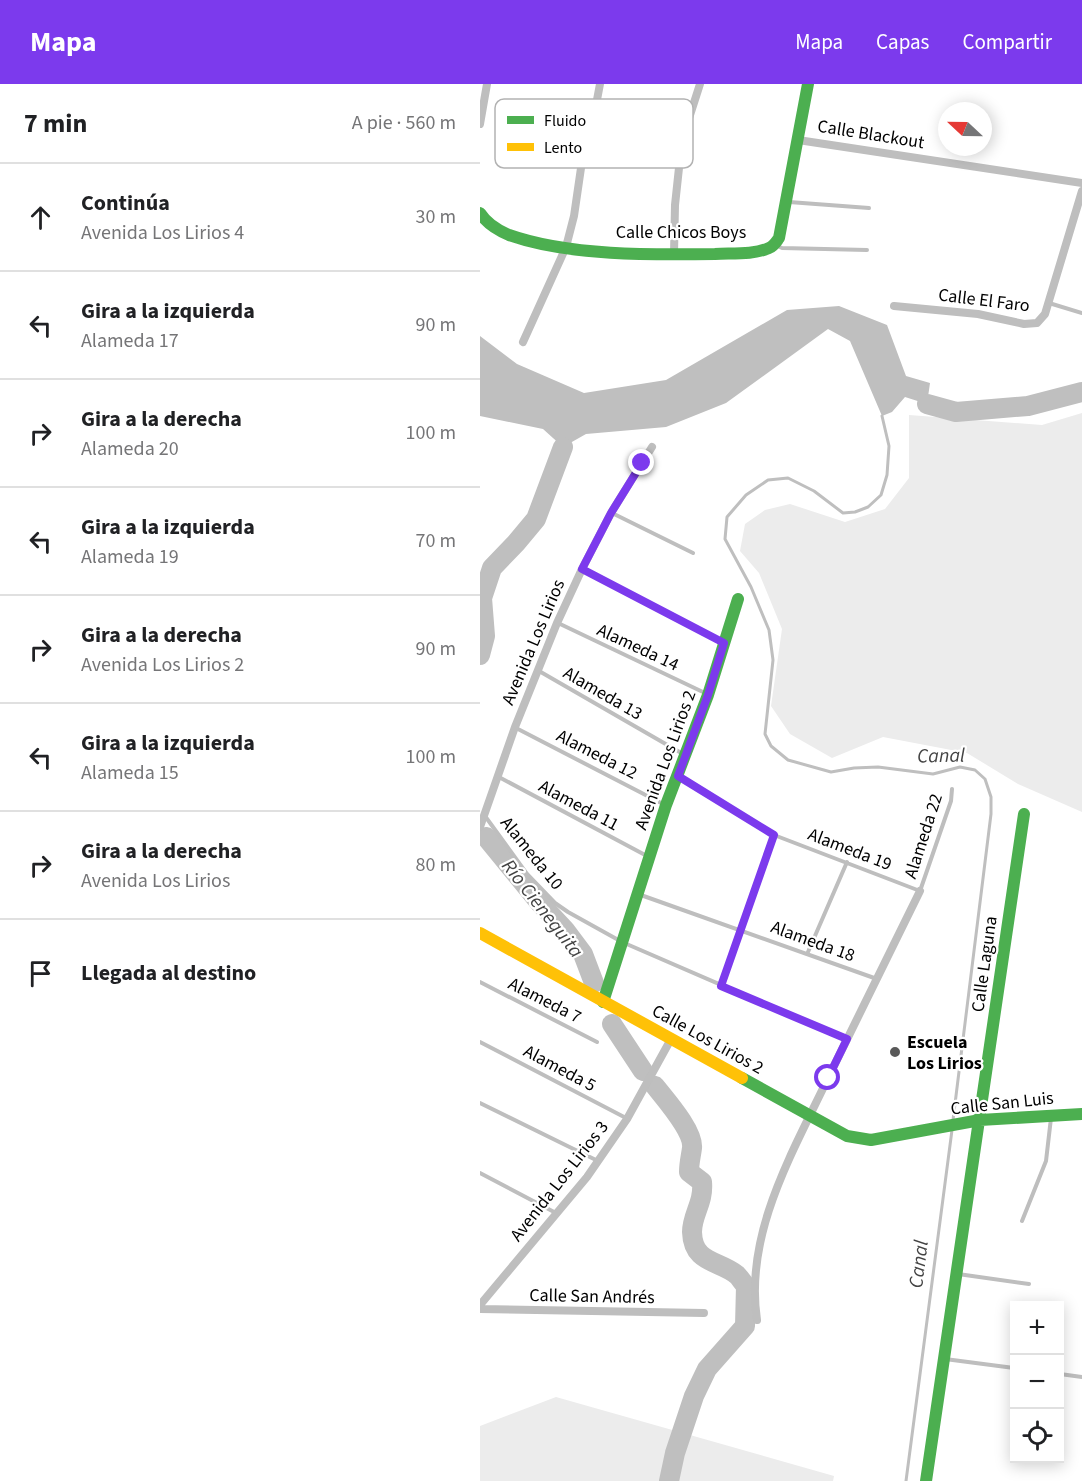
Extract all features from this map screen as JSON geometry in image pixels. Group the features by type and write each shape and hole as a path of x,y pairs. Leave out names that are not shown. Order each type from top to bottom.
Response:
{"street":[{"path":"480,119 487,84"},
{"path":"597,99 600,84"},
{"path":"693,106 700,84"},
{"path":"774,245 779,238 808,84"},
{"name":"Calle Blackout","path":"798,140 1082,183"},
{"path":"523,342 566,247 574,216 581,168"},
{"path":"674,254 675,205 679,168"},
{"name":"Calle El Faro","path":"894,306 978,314 1031,324 1042,319 1081,197"},
{"name":"Calle Chicos Boys","path":"480,213 490,225 515,237 566,247 674,254 728,254 765,249 774,245"},
{"name":"Avenida Los Lirios","path":"480,826 515,727 557,623 611,513 652,447"},
{"name":"Avenida Los Lirios 2","path":"603,1002 666,805 708,695 738,599"},
{"name":"Calle Laguna","path":"926,1481 1024,814"},
{"path":"757,1320 753,1297 757,1254 777,1188 795,1143 920,891"},
{"name":"Calle Los Lirios 2","path":"480,933 848,1136 871,1140 927,1131"},
{"name":"Avenida Los Lirios 3","path":"480,1307 558,1214 598,1161 627,1119 671,1039"},
{"name":"Calle San Luis","path":"927,1131 980,1119 1082,1113"},
{"name":"Calle San Andrés","path":"480,1307 704,1313"}],"lane":[{"path":"786,202 869,208"},
{"path":"774,245 782,248 867,250"},
{"path":"1048,303 1082,313"},
{"path":"611,513 693,553"},
{"path":"582,569 724,643"},
{"name":"Alameda 14","path":"557,623 708,695"},
{"name":"Alameda 13","path":"538,670 686,756"},
{"name":"Alameda 12","path":"515,727 666,805"},
{"name":"Alameda 11","path":"497,776 650,858"},
{"name":"Alameda 19","path":"678,776 774,835 920,891"},
{"name":"Alameda 22","path":"920,891 951,801 952,789"},
{"name":"Alameda 10","path":"484,815 527,874 555,903 622,942 847,1039"},
{"path":"721,986 774,835"},
{"path":"808,952 847,862"},
{"name":"Alameda 18","path":"638,894 808,952 877,979"},
{"name":"Alameda 7","path":"480,982 597,1042"},
{"name":"Alameda 5","path":"480,1042 627,1119"},
{"path":"480,1103 598,1161"},
{"path":"1022,1221 1046,1161 1051,1115"},
{"path":"480,1173 558,1214"},
{"path":"957,1274 1029,1284"},
{"path":"945,1359 1010,1367"},
{"path":"1064,1375 1082,1377"}],"shaded area":[{"path":"839,306 887,325 906,376 930,383 927,404 905,397 892,412 882,416 850,341 828,329 726,403 666,427 586,434 563,447 543,429 480,416 480,336 517,364 584,393 666,380 787,310"},
{"path":"1082,413 1082,812 1018,784 967,753 883,737 832,758 790,734 771,706 782,629 759,573 740,551 745,524 765,510 790,504 845,522 885,509 909,478 909,415 1042,425"},
{"path":"556,1397 834,1476 833,1481 480,1481 480,1426"}],"waterway":[{"path":"927,404 956,412 1028,406 1082,392"},
{"name":"Canal","path":"882,416 889,446 887,475 881,495 868,507 855,512 843,513 814,491 788,478 768,480 746,495 727,517 725,539 751,587 769,630 773,660 765,734 771,746 788,760 831,772 878,767 933,774 960,767 975,770 985,779 991,797 991,814 953,1120"},
{"name":"Río Cieneguita","path":"480,655 485,636 482,598 492,568 536,519 563,447"},
{"name":"Río Cieneguita","path":"486,837 583,954 594,983"},
{"name":"Río Cieneguita","path":"612,1024 643,1071"},
{"name":"Río Cieneguita","path":"655,1086 688,1133 692,1148 689,1172 702,1182 692,1232 693,1242 702,1256 730,1270 746,1286 745,1326 707,1369 694,1396 675,1453 669,1481"},
{"name":"Canal","path":"906,1481 952,1130"}],"traffic: fast":[{"path":"480,213 493,226 509,235 532,242 583,251 690,254 749,253 769,248 779,238 808,84"},
{"path":"603,1002 666,805 708,695 738,599"},
{"path":"926,1481 1024,814"},
{"path":"742,1078 847,1136 871,1140 980,1120 1082,1114"}],"traffic: slow":[{"path":"480,933 742,1078"}],"place":[{"name":"Escuela Los Lirios","path":"895,1052"}],"route":[{"path":"642,463 611,513 582,569 724,643 708,695 678,776 774,835 721,986 847,1039 828,1078"}]}
